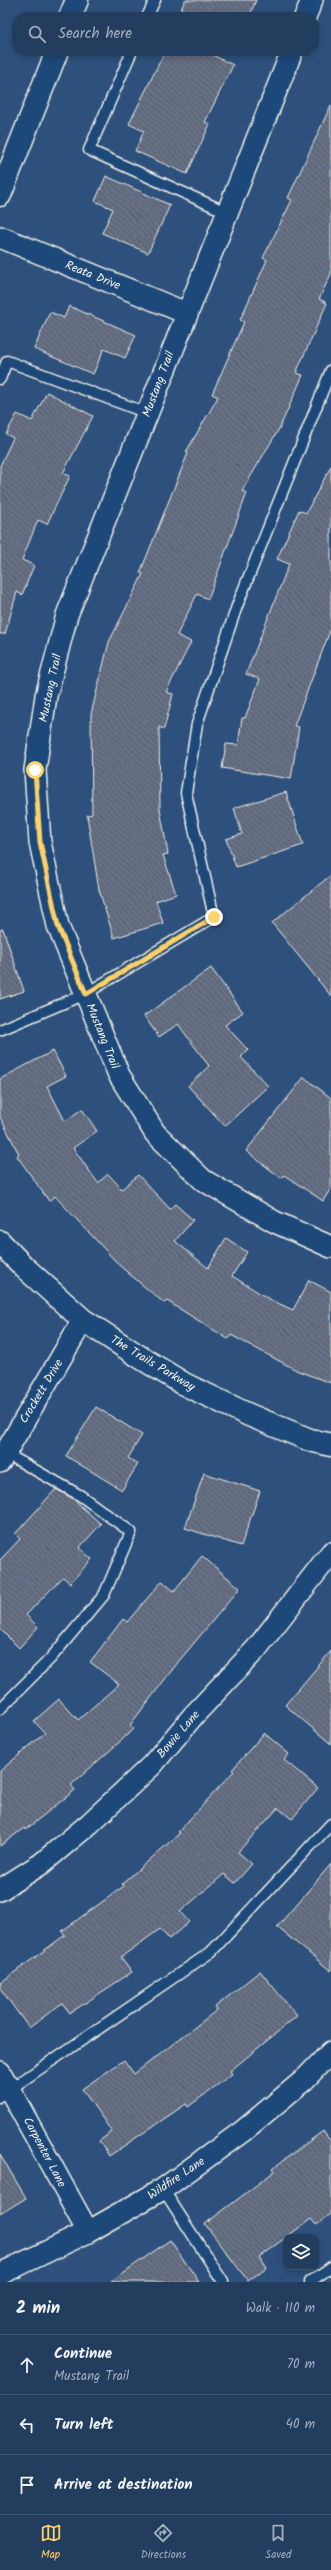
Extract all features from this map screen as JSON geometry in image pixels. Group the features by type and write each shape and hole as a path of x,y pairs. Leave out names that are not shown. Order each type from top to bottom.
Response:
{"street":[{"path":"72,12 77,0"},
{"path":"307,12 312,0"},
{"path":"0,195 55,56"},
{"name":"Mustang Trail","path":"290,56 226,212 67,615 46,696 35,770 40,842 58,926 119,1075 155,1133 203,1180 275,1222 331,1247"},
{"name":"Reata Drive","path":"0,237 186,313"},
{"name":"The Trails Parkway","path":"0,1242 24,1267 83,1320 184,1384 310,1440 331,1444"},
{"name":"Crockett Drive","path":"3,1457 83,1320"},
{"name":"Bowie Lane","path":"0,1890 41,1864 89,1824 152,1765 193,1716 257,1648 331,1553"},
{"name":"Wildfire Lane","path":"0,2274 88,2232 163,2189 242,2131 304,2080 331,2052"},
{"name":"Carpenter Lane","path":"0,2072 5,2093 88,2232"}],"lane":[{"path":"149,12 155,0"},
{"path":"130,56 89,150 226,212"},
{"path":"0,378 7,361 147,413"},
{"path":"0,1030 86,994 214,917 186,793 197,724 238,606 331,370"},
{"path":"0,1709 50,1658 104,1595 131,1532 81,1496 3,1457"},
{"path":"5,2093 211,1952 331,1824"},
{"path":"163,2189 223,2282"},
{"path":"310,2282 331,2267"}],"building":[{"path":"185,0 256,0 251,12 180,12"},
{"path":"163,56 214,56 233,65 205,122 210,124 187,174 135,151 144,131 129,124"},
{"path":"331,105 331,274 319,299 327,303 296,373 303,375 280,427 242,491 247,493 208,599 197,594 177,635 191,642 166,692 173,694 164,729 159,727 160,809 168,854 163,855 176,894 156,901 163,923 114,938 99,890 87,815 92,814 91,714 109,642 143,574 140,573 188,453 186,452 218,397 212,394 244,322 240,320 267,260 263,258 292,200 288,198"},
{"path":"106,176 170,205 148,253 102,233 113,209 95,201"},
{"path":"69,306 136,335 125,358 104,349 93,374 34,349 50,312 64,318"},
{"path":"47,392 93,416 63,473 70,476 47,524 38,520 22,560 34,565 22,595 17,592 5,634 0,634 0,466 13,438 6,434 17,414 32,421"},
{"path":"331,466 331,628 294,726 299,727 291,779 222,768 226,744 238,745 242,718 245,718 260,679 246,674 289,564 277,559 299,510 306,513"},
{"path":"286,792 303,845 236,867 226,839 242,834 234,808"},
{"path":"331,875 331,996 272,923"},
{"path":"3,929 24,991 0,999 0,930"},
{"path":"211,968 243,1012 225,1025 248,1050 241,1057 268,1086 225,1126 188,1086 209,1066 178,1024 159,1037 144,1016"},
{"path":"53,1051 66,1076 47,1086 65,1121 82,1109 97,1131 73,1148 98,1183 108,1174 122,1189 138,1175 170,1209 175,1204 193,1220 175,1241 208,1268 226,1238 247,1252 232,1276 269,1299 293,1310 309,1280 331,1292 331,1383 298,1371 231,1335 228,1339 167,1301 164,1303 121,1267 55,1196 49,1201 17,1156 19,1154 0,1117 0,1079"},
{"path":"304,1077 331,1098 331,1188 323,1201 284,1175 281,1178 246,1151"},
{"path":"96,1407 142,1435 128,1458 138,1464 122,1490 66,1456"},
{"path":"204,1473 260,1491 241,1546 185,1528"},
{"path":"56,1489 72,1498 101,1524 79,1548 92,1559 70,1583 63,1577 26,1615 38,1627 19,1648 0,1629 0,1560 20,1539 15,1534"},
{"path":"202,1556 240,1588 179,1661 130,1725 134,1729 71,1785 75,1790 25,1830 24,1828 0,1846 0,1771 45,1733 34,1721 59,1699 78,1720 119,1684 90,1662 123,1619 127,1622 162,1581 174,1591"},
{"path":"331,1651 331,1744 285,1705"},
{"path":"264,1733 289,1754 284,1760 318,1788 292,1819 278,1808 238,1852 252,1864 235,1883 224,1874 180,1912 189,1922 169,1939 160,1929 121,1957 132,1972 70,2013 62,2003 29,2028 0,1988 0,1983 65,1935 62,1931 124,1886 122,1884 180,1833 178,1832 234,1771 232,1770"},
{"path":"331,1864 331,1971 277,1927"},
{"path":"260,1971 297,2016 230,2071 232,2074 188,2107 186,2104 109,2156 99,2141 112,2132 82,2089 124,2060 134,2074 217,2010 215,2007"},
{"path":"323,2131 331,2142 331,2214 316,2225 311,2219 290,2234 283,2234 283,2239 259,2257 267,2267 248,2281 205,2224 275,2171 273,2168"},
{"path":"0,2154 26,2198 0,2214"},
{"path":"170,2240 199,2282 110,2282"}],"route":[{"path":"35,770 40,842 58,926 86,994 214,917"}]}
